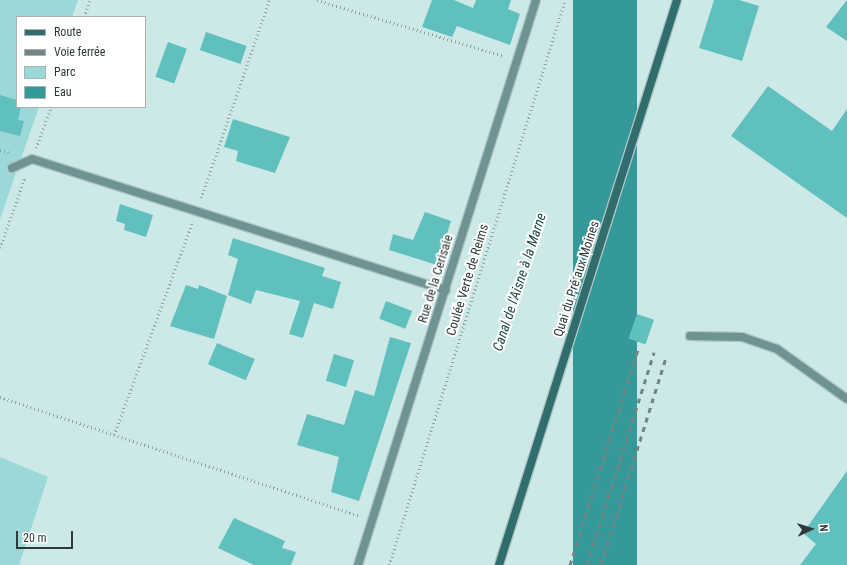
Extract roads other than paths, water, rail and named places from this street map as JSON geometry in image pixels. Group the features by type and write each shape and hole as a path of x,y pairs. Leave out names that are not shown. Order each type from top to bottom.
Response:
{"street":[{"name":"Rue de la Cerisaie","path":"358,565 446,290 536,0"},
{"name":"Quai du Pré aux Moines","path":"499,565 677,0"},
{"path":"12,168 32,159 446,290"},
{"path":"690,336 742,337 777,349 847,399"}],"water":[{"path":"573,0 637,0 637,565 573,565"}],"railway":[{"path":"570,565 638,349"},
{"path":"587,565 654,352"},
{"path":"601,565 667,355"}],"water label":[{"name":"Canal de l'Aisne à la Marne","path":"519,282"}]}
